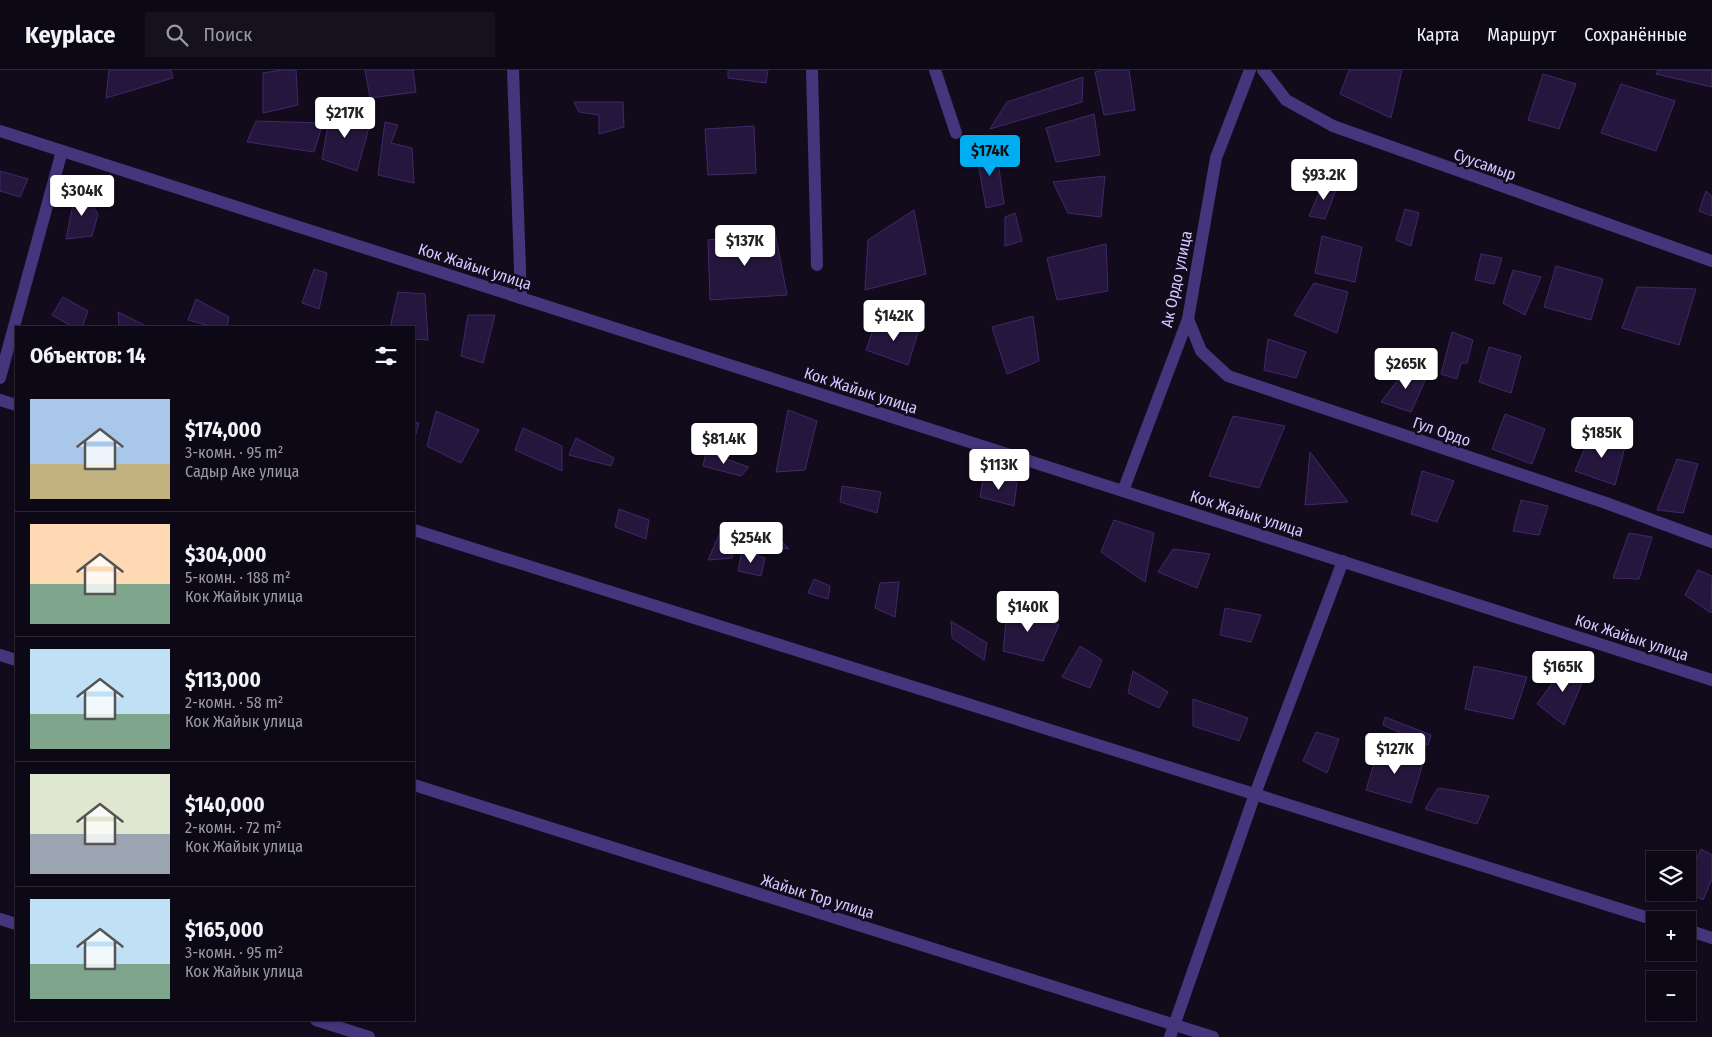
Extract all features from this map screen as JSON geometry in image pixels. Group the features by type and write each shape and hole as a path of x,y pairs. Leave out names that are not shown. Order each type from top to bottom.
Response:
{"street":[{"path":"513,70 522,298"},
{"path":"812,70 817,265"},
{"path":"935,70 956,133"},
{"name":"Ак Ордо улица","path":"1123,490 1188,319 1216,158 1250,70"},
{"name":"Суусамыр","path":"1264,70 1286,100 1333,126 1712,261"},
{"name":"Кок Жайык улица","path":"0,131 1712,680"},
{"path":"0,378 62,151"},
{"name":"Гул Ордо","path":"1188,319 1202,351 1228,376 1606,503 1712,542"},
{"path":"0,400 15,405"},
{"path":"415,530 1646,917"},
{"path":"1172,1031 1255,794 1343,561"},
{"path":"0,655 15,660"},
{"name":"Жайык Тор улица","path":"415,785 1172,1031 1213,1037"},
{"path":"0,919 15,924"},
{"path":"1696,933 1712,938"},
{"path":"319,1021 369,1037"}],"building":[{"path":"109,70 171,70 173,78 106,98"},
{"path":"296,70 298,105 263,113 263,73"},
{"path":"365,70 413,70 416,92 370,98"},
{"path":"728,70 768,70 766,83 728,78"},
{"path":"1102,70 1129,70 1135,110 1104,115 1095,72"},
{"path":"1349,70 1402,70 1391,118 1340,94"},
{"path":"1658,70 1712,70 1712,87 1656,74"},
{"path":"1543,74 1576,84 1559,129 1528,120"},
{"path":"1083,77 1082,102 990,129 1007,102"},
{"path":"1621,84 1675,101 1656,151 1601,133"},
{"path":"574,102 623,102 624,127 599,134 599,115 579,112"},
{"path":"331,108 371,120 357,171 322,159"},
{"path":"1094,114 1100,155 1056,162 1046,128"},
{"path":"256,121 323,123 314,152 247,142"},
{"path":"385,122 398,125 391,143 412,148 414,183 378,175"},
{"path":"754,126 756,173 708,175 705,129"},
{"path":"996,148 1004,204 986,208 976,151"},
{"path":"0,171 28,179 20,197 0,191"},
{"path":"1105,176 1101,217 1068,213 1053,182"},
{"path":"1325,179 1337,187 1325,219 1309,216"},
{"path":"77,184 98,214 92,236 66,239"},
{"path":"1706,191 1712,196 1712,216 1699,211"},
{"path":"1405,209 1419,213 1411,246 1396,240"},
{"path":"914,210 926,274 865,290 868,240"},
{"path":"1015,213 1022,241 1005,246 1005,217"},
{"path":"775,232 787,295 710,300 708,240"},
{"path":"1322,236 1362,247 1355,282 1315,273"},
{"path":"1106,244 1108,291 1057,300 1047,258"},
{"path":"1481,254 1502,258 1494,284 1475,280"},
{"path":"1556,266 1603,279 1591,320 1544,307"},
{"path":"314,269 327,273 319,309 302,303"},
{"path":"1513,270 1541,277 1525,315 1503,303"},
{"path":"1314,283 1348,292 1337,333 1294,315"},
{"path":"1637,287 1696,289 1679,345 1622,328"},
{"path":"398,292 425,294 428,340 415,339 415,326 390,326"},
{"path":"63,297 88,311 83,326 71,326 52,315"},
{"path":"196,299 229,317 227,326 210,326 188,320"},
{"path":"118,312 146,326 119,326"},
{"path":"468,315 495,315 483,363 461,356"},
{"path":"1033,316 1039,361 1007,374 992,327"},
{"path":"875,324 920,326 908,365 866,350"},
{"path":"1452,332 1473,340 1467,363 1461,363 1457,379 1441,374"},
{"path":"1268,339 1306,352 1296,378 1264,370"},
{"path":"1489,347 1521,356 1511,393 1479,382"},
{"path":"1409,365 1427,376 1411,412 1381,402"},
{"path":"788,410 817,421 805,470 776,472"},
{"path":"436,411 479,430 461,463 427,446"},
{"path":"1505,414 1545,429 1532,464 1492,449"},
{"path":"1233,416 1285,426 1259,488 1209,476"},
{"path":"415,422 419,423 415,437"},
{"path":"523,428 562,446 562,471 515,450"},
{"path":"1591,434 1626,443 1615,485 1575,471"},
{"path":"576,438 614,458 611,466 569,455"},
{"path":"706,452 749,467 741,476 703,466"},
{"path":"1310,452 1348,502 1305,505"},
{"path":"1677,459 1698,464 1683,513 1657,510"},
{"path":"1422,471 1454,481 1437,522 1411,514"},
{"path":"983,480 1017,482 1014,506 980,497"},
{"path":"842,486 881,492 877,513 840,502"},
{"path":"1521,500 1548,506 1539,535 1513,531"},
{"path":"619,509 649,520 646,539 615,527"},
{"path":"1114,520 1154,533 1145,582 1101,552"},
{"path":"763,522 789,549 753,542"},
{"path":"722,528 738,535 732,558 708,560"},
{"path":"1629,533 1652,537 1639,579 1613,578"},
{"path":"1173,549 1210,554 1197,588 1158,572"},
{"path":"742,551 765,558 761,576 738,571"},
{"path":"1698,570 1712,576 1711,613 1685,595"},
{"path":"814,579 830,586 828,599 808,593"},
{"path":"899,582 895,617 875,608 880,583"},
{"path":"1008,602 1059,625 1043,661 1003,651"},
{"path":"1225,608 1261,615 1251,642 1220,635"},
{"path":"951,621 987,643 984,660 952,638"},
{"path":"1080,646 1102,660 1090,688 1062,677"},
{"path":"1474,666 1527,677 1513,719 1465,709"},
{"path":"1564,667 1589,667 1564,725 1537,704"},
{"path":"1133,671 1168,692 1159,708 1128,693"},
{"path":"1193,699 1248,718 1239,741 1193,726"},
{"path":"1385,717 1431,735 1428,745 1383,725"},
{"path":"1316,732 1339,739 1327,773 1303,761"},
{"path":"1379,747 1424,760 1411,803 1366,790"},
{"path":"1438,788 1489,796 1477,824 1425,809"},
{"path":"1701,849 1712,855 1712,879 1703,900 1696,896 1696,861"}]}
